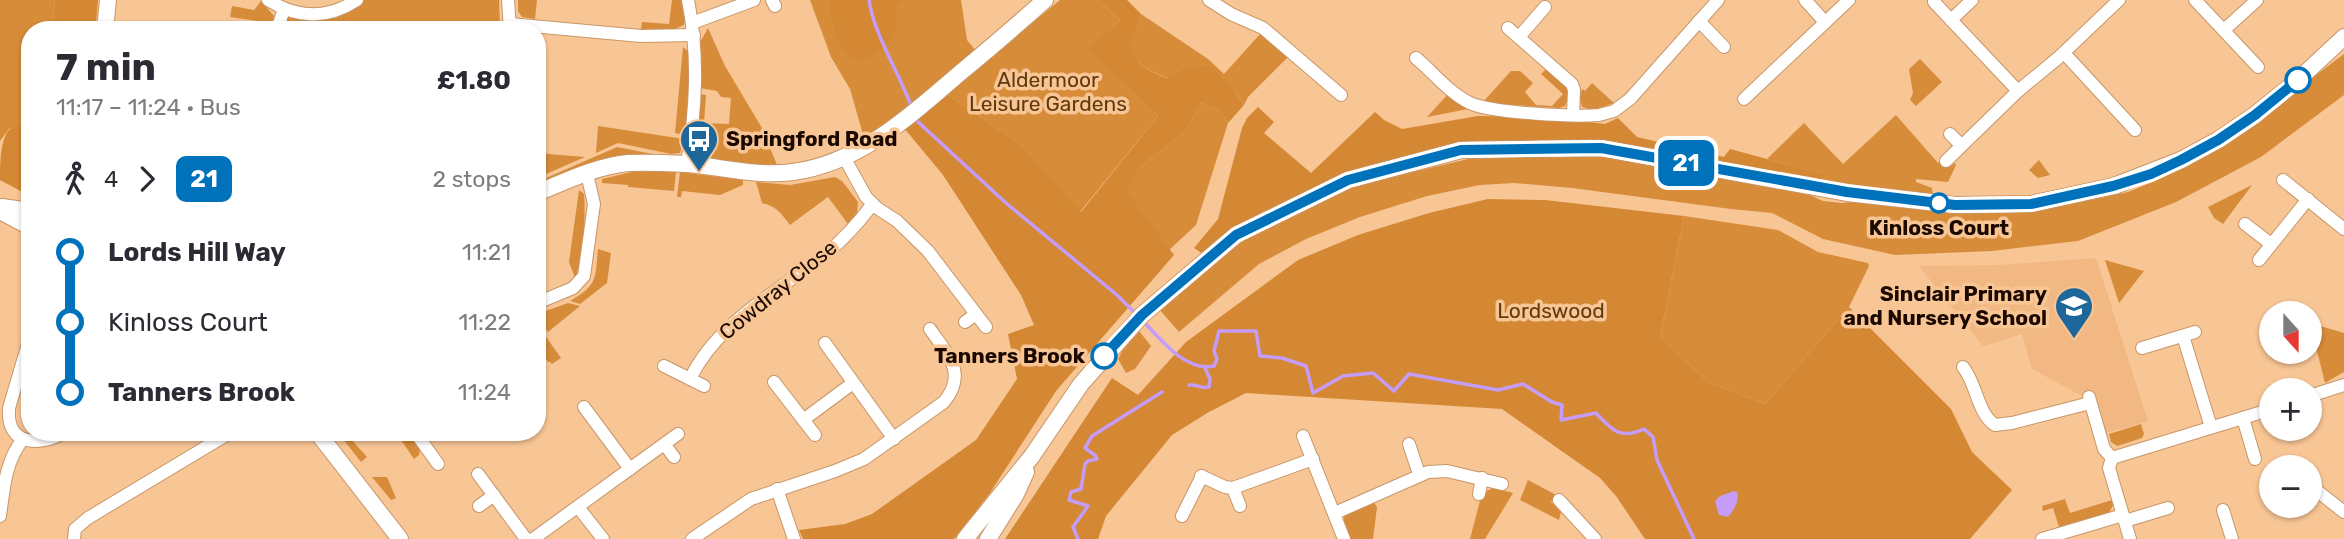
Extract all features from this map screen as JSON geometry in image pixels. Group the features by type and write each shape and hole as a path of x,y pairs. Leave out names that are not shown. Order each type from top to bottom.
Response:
{"street":[{"path":"107,21 108,0"},
{"path":"268,0 284,9 313,15 340,10 357,0"},
{"path":"508,0 510,21"},
{"path":"687,164 696,87 693,29 688,0"},
{"path":"546,29 641,36 693,29 754,0"},
{"path":"546,190 587,174 628,163 687,164 740,172 770,173 818,167 862,149 889,131 933,97 1045,0"},
{"path":"1209,0 1231,14 1263,28 1341,95"},
{"path":"1416,58 1465,100 1479,107 1600,115 1630,99 1718,0"},
{"path":"1805,0 1825,22"},
{"path":"1744,99 1849,0"},
{"path":"1951,20 1972,0"},
{"path":"1946,161 2018,91 2064,53 2105,5 2119,0"},
{"path":"2194,0 2258,67"},
{"path":"2224,30 2257,0"},
{"path":"1934,2 2018,91"},
{"path":"1519,37 1545,7"},
{"path":"280,21 284,9"},
{"path":"1699,21 1724,47"},
{"path":"1508,28 1572,84 1573,115"},
{"path":"964,539 1032,456 1071,397 1098,363 1150,309 1236,235 1348,180 1461,150 1601,148 1839,191 1955,205 2021,205 2066,198 2151,174 2218,140 2255,115 2298,80 2344,37"},
{"path":"2064,53 2135,130"},
{"path":"1950,134 1961,145"},
{"path":"844,157 860,190 872,205 897,221 922,244 945,270 986,327"},
{"path":"546,299 573,288 584,276 594,204 587,174"},
{"path":"2283,180 2344,229"},
{"path":"2259,260 2308,200"},
{"name":"Cowdray Close","path":"690,379 705,352 722,332 828,252 872,205"},
{"path":"0,209 21,210"},
{"path":"0,209 21,222"},
{"path":"2245,224 2271,244"},
{"path":"965,322 976,313"},
{"path":"692,539 751,499 852,465 877,452 944,402 953,390 954,369 930,330"},
{"path":"939,342 951,333"},
{"path":"2142,348 2189,334 2211,427"},
{"path":"825,343 843,355 853,383 894,439"},
{"path":"21,365 8,416 14,430 21,437"},
{"path":"664,366 704,386"},
{"path":"1964,367 1979,379 1982,407 1995,425 2012,424 2089,400 2104,449 2112,458"},
{"path":"774,382 815,435"},
{"path":"803,420 853,383"},
{"path":"2322,392 2344,385"},
{"path":"0,386 14,387"},
{"path":"584,407 630,470"},
{"path":"2112,458 2259,413"},
{"path":"2242,418 2255,460"},
{"path":"582,427 593,419"},
{"path":"533,539 678,435"},
{"path":"1303,436 1344,539"},
{"path":"0,516 9,461 22,441"},
{"path":"74,539 75,529 89,518 216,441"},
{"path":"324,441 400,539"},
{"path":"421,441 438,464"},
{"path":"1409,444 1419,474"},
{"path":"665,445 674,457"},
{"path":"988,539 1016,494 1032,456"},
{"path":"1182,516 1202,476 1233,488 1313,458"},
{"path":"2112,458 2109,468 2130,539"},
{"path":"1335,513 1419,474 1447,471 1502,484"},
{"path":"478,474 526,539"},
{"path":"1479,494 1482,478"},
{"path":"1233,488 1240,506"},
{"path":"777,489 794,539"},
{"path":"479,506 494,495"},
{"path":"2322,495 2344,512"},
{"path":"1559,500 1595,539"},
{"path":"578,507 603,539"},
{"path":"2042,539 2168,508"},
{"path":"2223,510 2232,539"},
{"path":"1565,526 1575,516"}],"shaded area":[{"name":"Sinclair Primary and Nursery School","path":"2096,258 2148,421 2106,433 2093,393 2082,396 2032,369 2022,334 1983,346 1919,266 2000,265"},
{"path":"1737,492 1738,498 1736,505 1728,517 1719,515 1715,501"}],"green space":[{"path":"0,0 55,0 53,21 21,21 21,126 9,129 0,141"},
{"path":"55,0 98,0 96,21 53,21"},
{"path":"362,0 499,0 500,21 283,21 284,15"},
{"path":"518,0 537,0 535,19 522,17 518,11"},
{"path":"672,0 681,0 684,25 672,30 641,29 642,22 669,24"},
{"path":"810,0 961,0 967,40 976,51 924,95 864,138 850,89 831,57"},
{"path":"829,0 902,0 896,7 895,37 868,58 849,56 834,30"},
{"name":"Aldermoor Leisure Gardens","path":"1060,0 1098,0 1120,20 1089,49 1158,116 1080,212 1022,145 947,94"},
{"path":"1098,0 1127,0 1141,14 1137,30 1128,43 1135,57 1147,69 1167,78 1187,67 1211,66 1232,87 1244,105 1228,123 1220,110 1201,103 1187,130 1138,169 1127,192 1174,255 1056,391 990,493 954,539 803,539 799,530 845,524 872,514 976,440 1017,379 1008,334 1034,325 1021,295 943,175 904,128 947,94 1022,145 1081,212 1158,116 1088,49 1120,20"},
{"path":"261,1 274,16 273,21 230,17 232,6 254,10"},
{"path":"1141,14 1208,59 1224,74 1261,33 1290,55 1248,97 1244,105 1232,87 1180,71 1168,78 1143,66 1127,43 1137,30"},
{"path":"708,28 725,66 762,128 777,165 706,160 692,152 700,94 706,95 704,123 729,124 731,98 721,97 717,91 700,88 698,46"},
{"path":"683,47 689,52 690,73 685,135 675,133"},
{"path":"2344,54 2344,95 2261,157 2176,202 2078,241 1992,251 1895,255 1823,239 1772,213 1572,188 1514,183 1480,185 1427,196 1360,217 1306,239 1259,264 1179,332 1159,309 1244,240 1349,187 1481,156 1598,154 1810,195 1823,201 1867,201 1988,213 2066,205 2128,192 2216,150"},
{"path":"1920,59 1942,82 1916,106 1910,100 1913,93 1909,69"},
{"path":"1547,68 1567,89 1565,106 1559,108 1482,103 1511,71 1520,71 1533,83 1525,92 1536,105 1552,106 1563,94 1541,74"},
{"path":"1592,83 1614,103 1593,110 1582,107 1582,89 1585,91"},
{"path":"1448,94 1468,109 1427,117"},
{"path":"1201,103 1220,110 1228,123 1196,225 1169,250 1126,192 1138,169 1187,130"},
{"path":"1258,107 1274,122 1264,133 1311,173 1375,112 1402,129 1478,116 1546,117 1605,124 1618,118 1637,137 1724,157 1730,149 1823,174 1821,180 1698,160 1462,146 1353,171 1203,254 1194,248 1218,219 1242,128"},
{"path":"1896,115 1938,163 1943,159 1950,167 1955,163 1956,165 1948,182 1916,179 1916,182 1932,188 1933,194 1906,195 1821,180 1822,174 1767,159 1804,123 1843,164"},
{"path":"21,125 21,191 0,180 1,153 6,134 11,128"},
{"path":"598,126 684,139 680,153 671,154 618,143 596,153"},
{"path":"617,147 663,156 546,186 546,178"},
{"path":"546,154 585,157 546,174"},
{"path":"2039,160 2050,175 2038,178 2029,170"},
{"path":"636,171 676,172 674,191 602,183 602,179"},
{"path":"680,172 743,180 743,185 720,195 682,191 681,197 677,197"},
{"path":"835,177 842,181 858,202 857,214 848,224 828,197 790,225 778,211 762,203 756,182 790,185"},
{"path":"2252,185 2223,224 2214,218 2208,207"},
{"path":"579,190 584,194 584,225 580,262 575,278 569,262"},
{"name":"Lordswood","path":"1488,199 1545,200 1684,216 1660,337 1708,382 1765,404 1849,307 1951,409 1972,452 2012,490 1970,539 1645,539 1616,496 1600,478 1502,409 1246,393 1172,435 1106,516 1098,539 1005,539 1112,378 1138,395 1186,342 1298,260 1358,235 1429,213"},
{"path":"1684,216 1778,230 1818,252 1868,263 1869,266 1849,307 1765,404 1708,382 1660,337"},
{"path":"598,249 611,253 607,283 580,304 570,301 586,290 593,280"},
{"path":"2105,260 2144,271 2119,303"},
{"path":"568,303 580,306 548,332 546,311"},
{"path":"2322,327 2344,333 2344,372 2325,383 2320,364"},
{"path":"1139,331 1151,346 1135,369 1126,373 1118,359"},
{"path":"546,337 561,358 552,364 548,362"},
{"path":"2141,424 2144,434 2142,438 2117,446 2111,442 2109,434"},
{"path":"345,441 353,441 367,457 361,462"},
{"path":"402,441 414,441 420,449 419,455 414,459"},
{"path":"372,477 387,477 396,498 391,500"},
{"path":"1528,480 1556,495 1551,502 1561,512 1559,520 1520,500"},
{"path":"1493,488 1513,493 1485,539 1470,539 1481,497"},
{"path":"2065,499 2070,513 2112,500 2114,503 2109,513 2059,527 2053,508 2043,511 2042,506"},
{"path":"1373,501 1377,507 1373,539 1349,539 1343,522 1345,515"}],"waterway":[{"name":"Tanners Brook","path":"869,0 881,38 910,103"},
{"name":"Tanners Brook","path":"917,121 1006,203 1117,295 1136,314"},
{"name":"Tanners Brook","path":"1144,322 1175,353 1204,367 1214,366 1217,359 1214,351 1219,331 1256,331 1260,356 1282,358 1306,366 1313,393 1343,376 1373,373 1394,391 1409,374 1498,390 1523,384 1562,405 1561,420 1596,413 1617,432 1629,434 1644,429 1653,437 1657,460 1694,539"},
{"path":"1189,385 1209,387 1210,379 1205,368"},
{"path":"1078,539 1073,527 1088,506 1069,500 1071,492 1081,489 1085,464 1097,459 1085,448 1092,436 1162,392"}],"bus line":[{"name":"21","path":"1104,356 1142,315 1236,235 1348,180 1461,150 1601,148 1817,188 1915,201 1955,205 2031,204 2066,198 2151,174 2218,140 2255,115 2298,80"}],"place":[{"name":"Springford Road","path":"699,173"},
{"name":"Kinloss Court","path":"1939,203"},
{"name":"Sinclair Primary and Nursery School","path":"2074,340"},
{"name":"Tanners Brook","path":"1104,356"}]}
